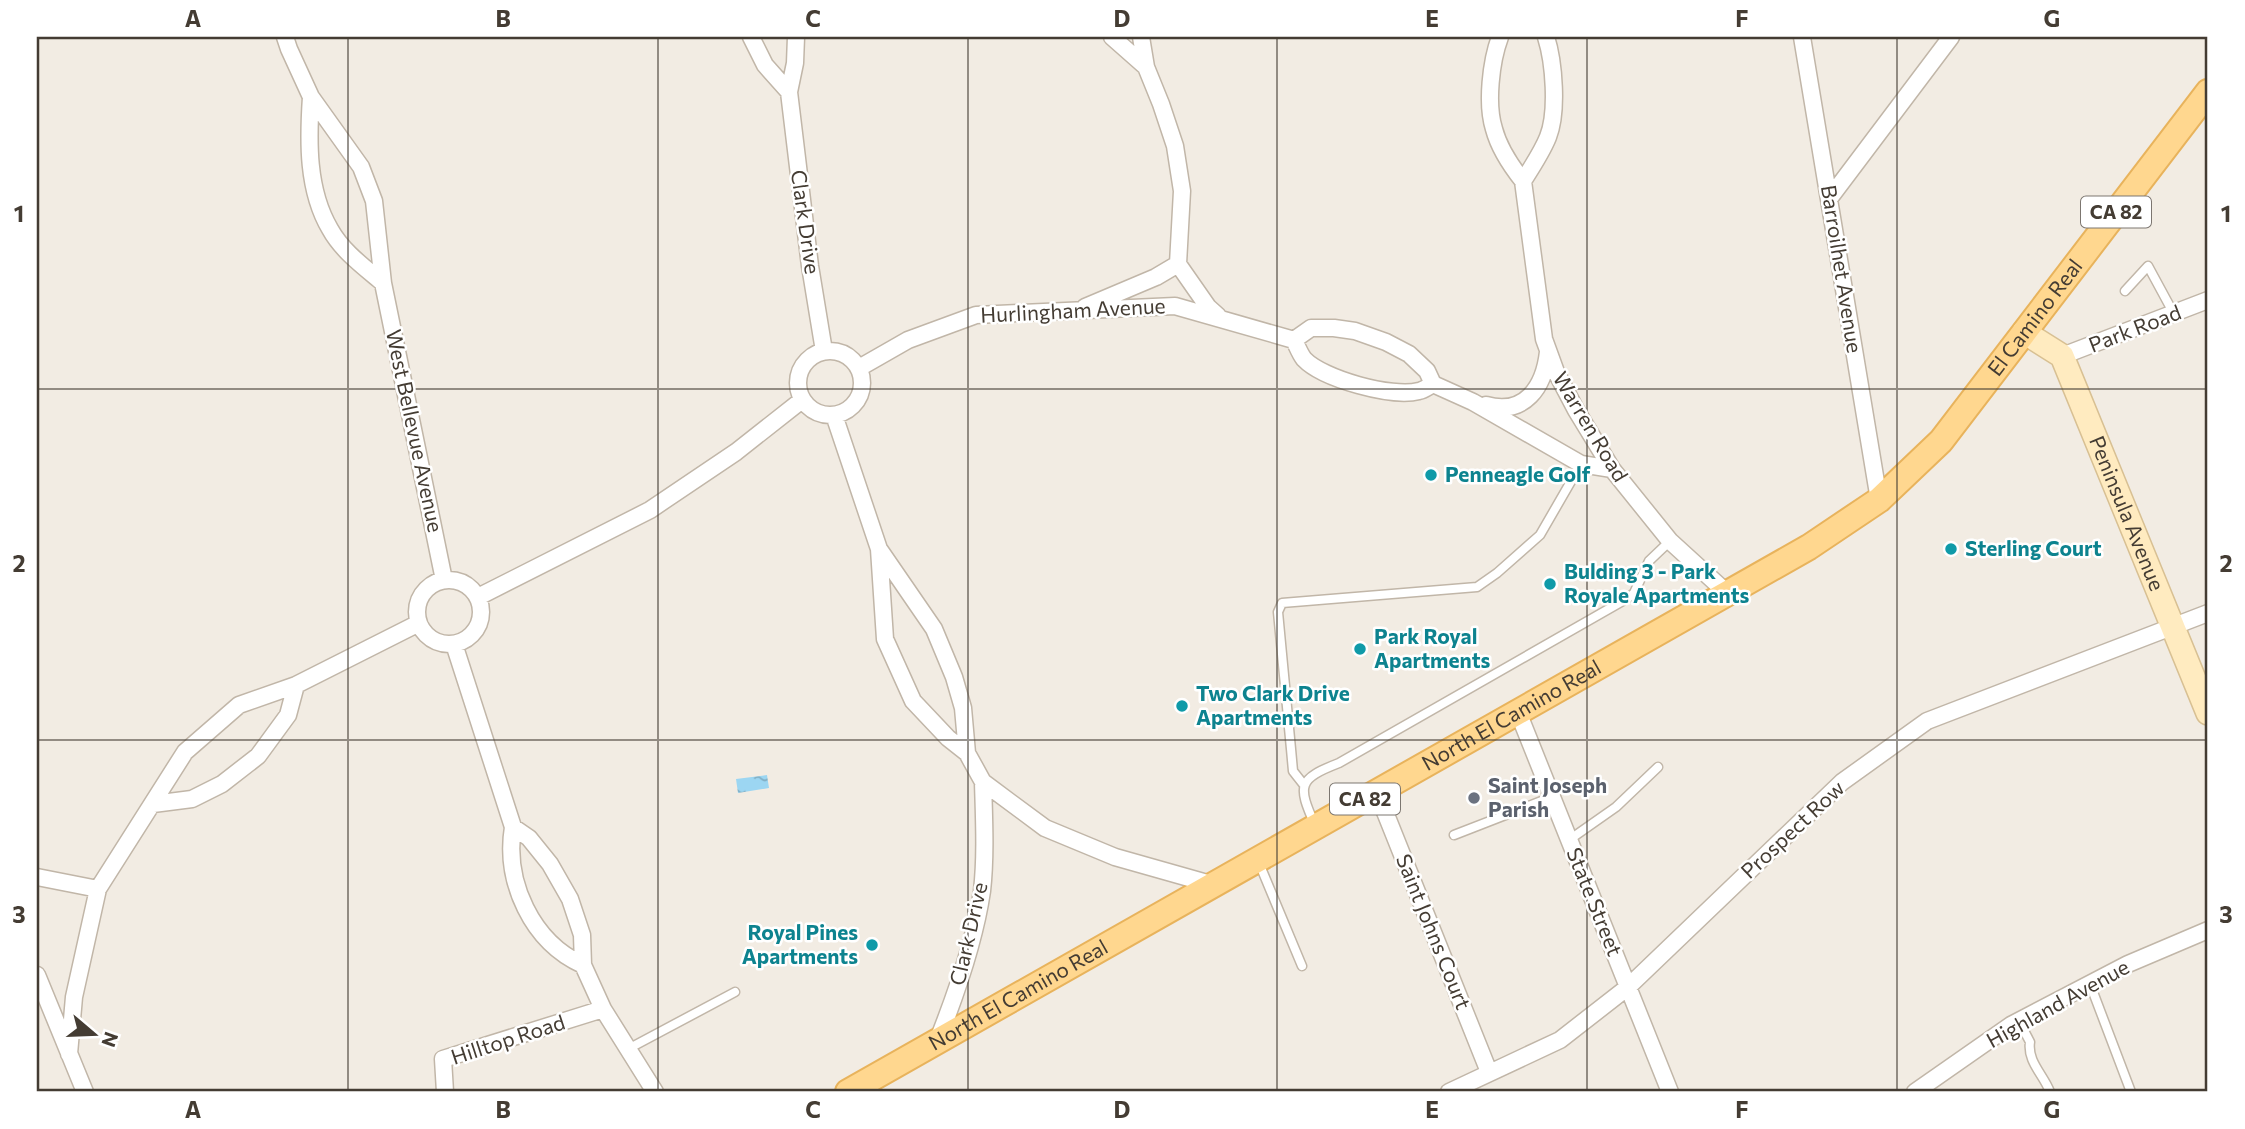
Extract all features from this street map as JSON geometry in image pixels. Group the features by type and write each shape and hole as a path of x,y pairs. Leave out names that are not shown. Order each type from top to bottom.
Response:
{"main road":[{"name":"El Camino Real","path":"1879,500 1941,441 2208,92"},
{"path":"2024,332 2062,356"},
{"name":"Peninsula Avenue","path":"2062,356 2208,713"},
{"name":"North El Camino Real","path":"848,1092 1809,547 1879,500"}],"street":[{"name":"West Bellevue Avenue","path":"285,37 311,97 361,167 374,201 383,283 444,580"},
{"path":"751,37 765,65 789,92"},
{"name":"Clark Drive","path":"796,37 789,92 810,266 824,351"},
{"path":"1112,37 1146,67"},
{"path":"1141,37 1146,67 1171,136 1182,191 1178,264 1208,307 1220,318"},
{"name":"Warren Road","path":"1500,37 1490,89 1493,128 1511,165 1524,181 1544,339 1556,372 1612,469 1670,541 1727,593"},
{"path":"1524,181 1549,134 1553,90 1552,57 1546,37"},
{"name":"Barroilhet Avenue","path":"1802,37 1879,500"},
{"path":"1829,199 1951,37"},
{"name":"West Bellevue Avenue","path":"311,97 309,139 314,185 329,229 357,261 383,283"},
{"path":"1080,310 1156,277 1178,264"},
{"name":"Park Road","path":"2062,356 2208,300"},
{"name":"Hurlingham Avenue","path":"859,368 908,340 976,314 1175,306 1294,340"},
{"path":"1433,384 1419,391 1407,392 1376,389 1347,382 1313,367 1302,357 1294,340 1311,328 1355,331 1409,354 1427,371 1433,384 1474,402 1581,464 1612,469"},
{"path":"824,351 844,353 859,368 862,378 859,398 844,412 834,415 816,412 802,400 798,390 800,369 806,360 824,351"},
{"path":"1474,402 1500,409 1516,405 1530,397 1542,379 1548,351"},
{"path":"478,597 650,510 736,452 802,400"},
{"name":"Clark Drive","path":"834,415 879,549 885,639 913,701 948,738 967,753 983,782 1045,828 1115,857 1214,885"},
{"name":"Clark Drive","path":"879,549 934,629 964,708 967,753"},
{"path":"444,580 464,583 478,597 481,617 472,635 454,644 443,644 424,633 417,614 421,596 427,588 444,580"},
{"name":"Prospect Row","path":"1449,1092 1560,1040 1628,987 1842,782 1927,721 2208,613"},
{"path":"69,1054 74,997 98,889 185,752 239,705 296,685 419,623"},
{"path":"454,644 513,827 510,847 512,870 520,895 532,920 546,940 561,953 583,965"},
{"path":"153,804 192,800 222,784 258,756 288,715 296,685"},
{"name":"State Street","path":"1518,712 1670,1092"},
{"name":"Clark Drive","path":"937,1042 964,967 982,892 985,844 983,782"},
{"name":"Saint Johns Court","path":"1377,792 1489,1072"},
{"path":"513,827 529,838 550,864 570,900 582,935 583,965 603,1009 655,1092"},
{"path":"37,877 98,889"},
{"name":"Highland Avenue","path":"1915,1092 2019,1021 2128,964 2208,930"},
{"path":"37,975 85,1092"},
{"name":"Hilltop Road","path":"445,1092 443,1059 603,1009"}],"lane":[{"path":"2125,291 2148,266 2174,314"},
{"path":"1304,785 1293,771 1278,612 1282,603 1478,587 1540,535 1581,464"},
{"path":"1316,827 1304,800 1304,785 1310,775 1339,763 1628,598 1649,561 1670,541"},
{"path":"1569,840 1616,807 1658,767"},
{"path":"1454,835 1552,797"},
{"path":"1258,860 1302,966"},
{"path":"2090,984 2131,1092"},
{"path":"628,1049 734,992"},
{"path":"2019,1021 2029,1042 2036,1070 2050,1092"}],"water":[{"path":"767,775 769,788 738,793 736,779"}],"place":[{"name":"Penneagle Golf","path":"1431,475"},
{"name":"Sterling Court","path":"1951,549"},
{"name":"Bulding 3 - Park Royale Apartments","path":"1550,584"},
{"name":"Park Royal Apartments","path":"1360,649"},
{"name":"Two Clark Drive Apartments","path":"1182,706"},
{"name":"Saint Joseph Parish","path":"1474,798"},
{"name":"Royal Pines Apartments","path":"872,945"}]}
